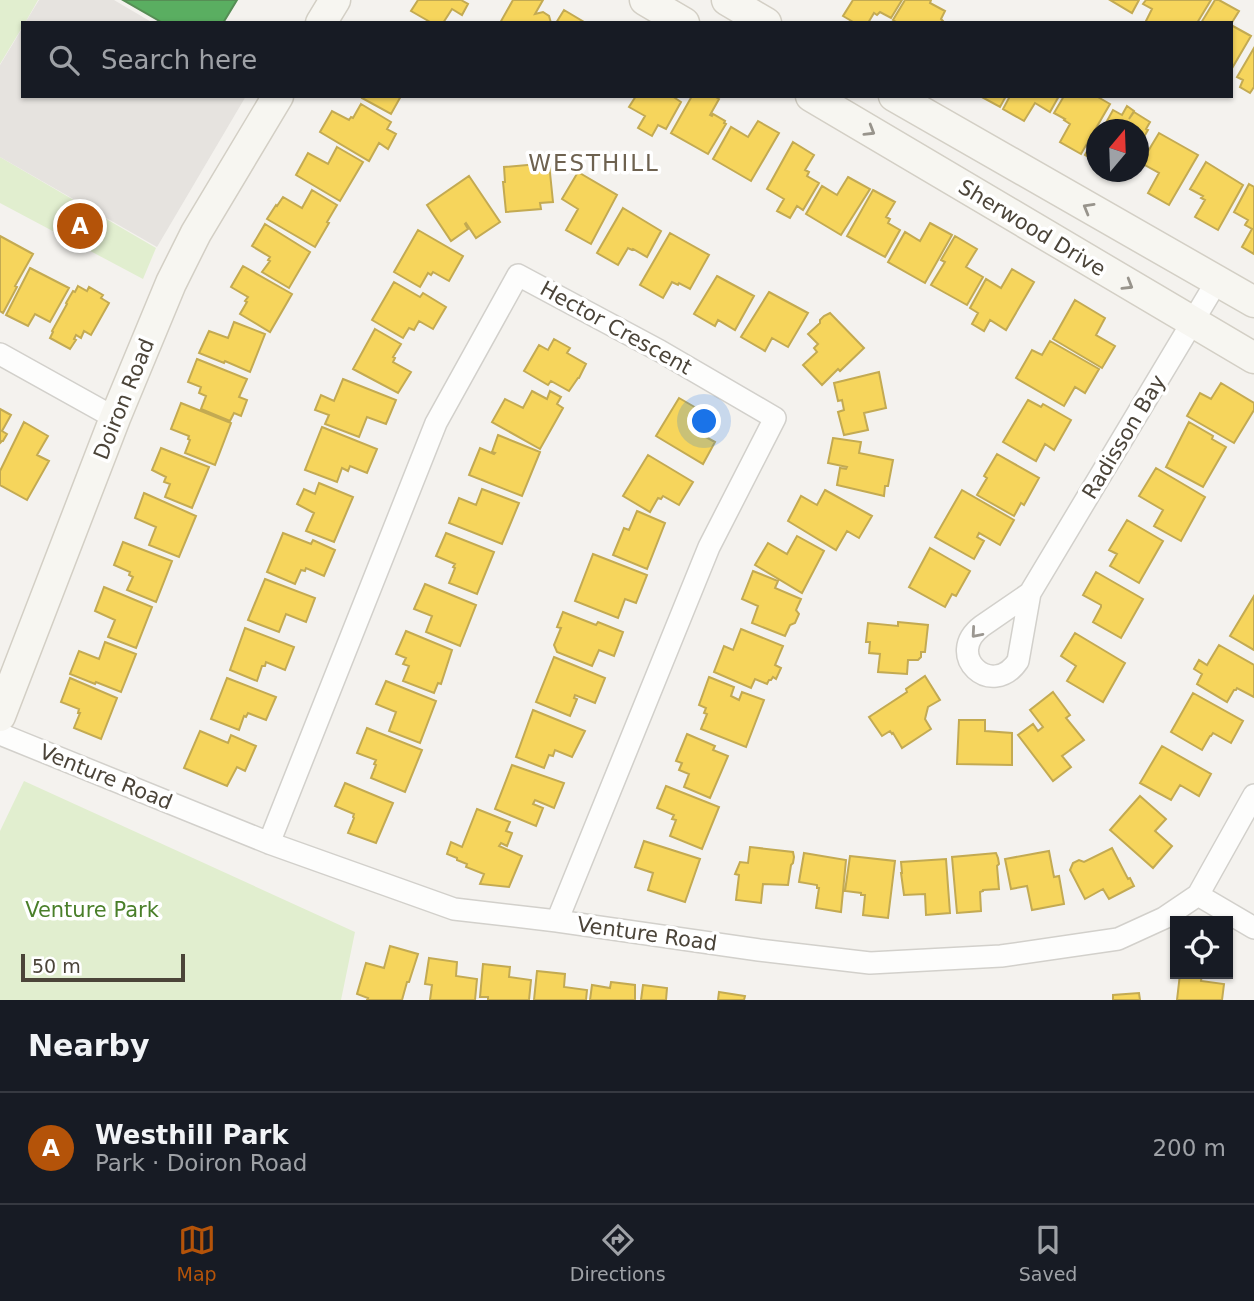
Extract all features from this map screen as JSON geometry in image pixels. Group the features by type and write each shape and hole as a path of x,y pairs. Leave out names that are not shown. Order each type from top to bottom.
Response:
{"street":[{"path":"322,21 335,0"},
{"path":"727,0 763,21"},
{"name":"Doiron Road","path":"0,716 115,418 171,284 196,233 277,98"},
{"name":"Sherwood Drive","path":"814,98 1254,358"},
{"path":"897,98 1254,302"},
{"name":"Hector Crescent","path":"269,843 436,423 518,275 660,351 775,418 709,547 557,921"},
{"name":"Radisson Bay","path":"1030,593 1217,281"},
{"path":"0,354 115,418"},
{"name":"Venture Road","path":"0,734 269,843 454,909 870,963 1001,956 1118,939 1164,918 1198,895 1254,795"},
{"path":"1198,895 1254,928"}],"green space":[{"path":"0,0 38,0 26,21 21,21 21,29 0,64"},
{"path":"0,157 156,248 143,279 0,203"},
{"name":"Venture Park","path":"24,781 355,932 341,1000 0,1000 0,831"}],"shaded area":[{"path":"39,0 114,0 150,21 26,21"},
{"path":"21,30 21,98 245,98 157,247 0,157 0,65"}],"building: Homes":[{"path":"418,0 461,0 468,4 462,15 452,9 444,21 428,21 411,11"},
{"path":"513,0 543,0 535,14 543,12 550,21 501,21"},
{"path":"853,0 902,0 891,18 880,12 877,15 874,13 869,21 852,21 843,16"},
{"path":"905,0 931,0 930,3 945,11 941,19 943,21 893,20"},
{"path":"1110,0 1139,0 1132,13"},
{"path":"1146,0 1211,0 1198,21 1146,21 1152,9 1143,4"},
{"path":"1215,0 1239,11 1233,21 1202,21"},
{"path":"564,10 582,21 557,21"},
{"path":"1233,26 1251,36 1233,67"},
{"path":"1254,48 1254,87 1250,93 1240,87 1243,80 1237,77"},
{"path":"362,98 400,98 391,114"},
{"path":"635,98 675,98 681,102 666,129 658,125 652,136 638,128 645,116 629,107"},
{"path":"691,98 719,99 710,115 713,114 726,124 708,154 671,133"},
{"path":"984,98 1005,98 1000,107"},
{"path":"1009,98 1058,98 1050,112 1035,103 1024,121 1003,109"},
{"path":"1063,98 1100,98 1110,104 1101,119 1086,119 1086,145 1081,154 1060,142 1070,124 1054,113"},
{"path":"361,104 391,122 387,129 396,134 388,149 379,143 369,161 320,132 332,111 349,120"},
{"path":"1127,106 1134,111 1129,119 1108,119 1113,110 1122,115"},
{"path":"1134,112 1145,119 1129,119"},
{"path":"758,121 779,133 751,181 713,159 731,127 748,137"},
{"path":"1159,133 1198,155 1169,205 1148,193 1159,173 1149,167 1149,150"},
{"path":"793,142 814,155 805,170 809,172 807,176 819,183 803,210 797,206 790,218 777,211 784,199 767,189"},
{"path":"337,147 363,162 340,201 296,175 308,153 328,164"},
{"path":"1206,162 1243,185 1218,230 1195,217 1205,200 1190,189"},
{"path":"549,163 553,202 540,203 541,209 506,212 504,167"},
{"path":"578,172 617,195 591,244 566,230 578,209 562,199"},
{"path":"469,176 500,222 476,238 466,223 468,229 451,241 427,205"},
{"path":"848,177 870,189 841,235 806,214 822,186 837,195"},
{"path":"1249,184 1254,187 1254,254 1242,247 1252,229 1245,225 1248,220 1234,212"},
{"path":"312,190 337,205 315,247 267,219 283,197 302,208"},
{"path":"873,190 895,202 886,217 890,219 888,223 900,230 885,257 847,236"},
{"path":"623,208 661,231 647,257 628,248 618,265 597,253"},
{"path":"930,223 952,235 925,283 888,262 905,232 920,241"},
{"path":"265,224 310,252 289,288 262,272 270,257 252,246"},
{"path":"418,230 463,256 449,281 433,272 431,275 428,273 420,287 394,272"},
{"path":"670,233 709,255 690,289 672,282 663,298 640,285"},
{"path":"0,236 33,254 3,313 0,311"},
{"path":"955,236 977,249 966,267 983,277 967,305 931,285 945,262 941,260"},
{"path":"243,266 292,294 270,332 240,314 248,297 231,287"},
{"path":"30,268 69,288 50,322 35,314 28,326 6,315"},
{"path":"1012,269 1034,282 1006,330 990,320 984,331 972,324 978,313 970,308 986,279 1001,288"},
{"path":"717,276 754,296 735,330 718,320 715,326 694,314"},
{"path":"394,282 420,297 423,293 446,307 433,329 419,321 414,330 409,328 403,338 372,320"},
{"path":"78,286 87,291 89,287 103,295 101,298 109,303 91,335 84,331 81,338 76,335 70,349 50,338 66,303"},
{"path":"769,292 808,313 788,347 772,338 765,351 741,337"},
{"path":"1075,300 1105,318 1096,335 1115,346 1102,368 1053,339"},
{"path":"830,313 864,348 822,385 803,365 817,352 814,348 818,344 808,334"},
{"path":"234,322 265,334 250,372 199,353 209,331 228,338"},
{"path":"375,329 401,344 393,362 411,372 398,393 353,369"},
{"path":"554,339 570,348 567,353 586,364 569,391 551,381 548,385 524,371 539,345 548,350"},
{"path":"1050,341 1099,369 1085,393 1075,387 1064,406 1016,378 1032,350 1042,355"},
{"path":"197,359 247,379 239,397 247,400 241,416 234,413 230,421 201,409 206,396 199,393 201,387 188,382"},
{"path":"879,372 886,408 864,413 868,430 844,435 838,412 844,410 842,400 838,401 834,383"},
{"path":"343,379 396,400 386,424 367,417 359,437 325,424 329,415 315,410 321,395 334,401"},
{"path":"1221,383 1254,403 1254,410 1234,443 1187,416 1200,393 1211,399"},
{"path":"532,391 547,399 550,391 561,397 557,404 563,408 540,449 492,422 505,399 523,408"},
{"path":"679,398 705,413 695,431 715,442 703,464 656,436"},
{"path":"1028,400 1041,407 1043,404 1071,420 1054,450 1045,444 1036,461 1003,442"},
{"path":"181,403 231,423 215,465 185,453 189,436 171,429"},
{"path":"0,409 11,415 2,431 7,434 0,443"},
{"path":"24,422 48,436 37,455 49,461 27,500 0,485 0,471"},
{"path":"1189,422 1226,447 1203,487 1166,467"},
{"path":"322,427 377,449 367,473 350,466 348,471 342,468 337,482 305,470"},
{"path":"498,435 540,452 522,496 469,475 480,448 494,454 495,453 492,452"},
{"path":"833,438 861,442 859,453 893,460 884,496 837,485 840,468 847,467 828,463"},
{"path":"161,448 209,467 192,508 165,497 170,484 164,482 166,477 152,470"},
{"path":"997,454 1039,478 1024,505 1021,503 1014,516 977,495"},
{"path":"648,455 693,482 679,505 663,496 658,498 650,512 623,496"},
{"path":"1156,468 1205,497 1181,541 1154,526 1163,510 1139,496"},
{"path":"319,483 353,497 334,542 306,531 314,513 297,504 304,489 315,494"},
{"path":"482,489 519,503 502,544 449,523 459,498 476,505"},
{"path":"825,490 872,516 859,538 847,531 836,550 788,521 801,496 817,505"},
{"path":"962,490 1014,520 1000,545 979,533 977,537 984,541 974,559 935,537"},
{"path":"144,493 196,516 179,557 149,545 156,527 135,518"},
{"path":"637,511 665,523 647,569 613,555 624,528 629,530"},
{"path":"1127,520 1163,541 1139,583 1110,566 1117,554 1109,550"},
{"path":"283,533 311,544 313,540 335,550 324,576 306,568 305,571 301,570 295,584 267,572"},
{"path":"446,533 494,552 477,594 449,583 455,564 436,556"},
{"path":"797,536 824,551 802,593 755,565 768,543 787,554"},
{"path":"123,542 172,561 156,602 127,590 133,577 129,575 130,572 114,565"},
{"path":"930,548 970,571 956,596 952,594 945,607 909,587"},
{"path":"593,554 647,575 636,603 625,599 618,618 575,601"},
{"path":"753,571 778,581 775,588 801,599 796,610 799,614 785,636 752,623 758,606 742,599"},
{"path":"1096,572 1143,599 1121,638 1093,622 1101,605 1083,595"},
{"path":"265,579 315,598 306,622 286,614 279,632 248,620"},
{"path":"425,584 476,605 460,646 426,632 432,616 414,609"},
{"path":"104,587 152,607 136,648 108,637 115,620 95,611"},
{"path":"1254,596 1254,650 1230,636"},
{"path":"563,612 623,632 614,656 599,650 592,666 557,652 554,645 561,628 557,627"},
{"path":"898,622 928,625 925,652 921,652 918,660 908,660 907,674 878,672 880,654 869,653 870,642 866,642 868,623 898,626"},
{"path":"245,628 294,647 285,670 266,662 257,681 230,670"},
{"path":"741,629 783,646 775,665 781,668 776,679 773,677 767,684 755,679 751,688 714,672 724,646 733,650"},
{"path":"406,631 452,650 441,684 438,683 434,693 403,681 409,666 403,664 406,658 396,654"},
{"path":"1075,633 1125,663 1103,702 1067,681 1076,666 1061,656"},
{"path":"105,642 136,654 121,692 70,674 79,651 99,659"},
{"path":"1219,645 1254,665 1254,697 1237,688 1227,702 1197,684 1202,674 1194,669 1199,660 1207,665"},
{"path":"554,657 605,678 595,703 575,695 574,698 577,699 570,716 536,702"},
{"path":"925,676 940,700 928,707 925,719 931,729 902,748 890,731 882,736 869,717 907,692 906,689"},
{"path":"709,677 734,687 731,696 739,700 742,692 764,700 746,747 701,729 707,714 704,713 706,708 699,705"},
{"path":"70,678 117,698 101,739 74,728 79,709 61,702"},
{"path":"227,678 276,697 266,720 248,713 244,716 239,730 211,719"},
{"path":"386,681 436,701 420,743 389,731 396,712 376,704"},
{"path":"1053,692 1070,715 1066,718 1084,740 1062,756 1071,767 1053,781 1018,735 1033,724 1038,731 1043,727 1030,710"},
{"path":"1193,693 1243,721 1231,743 1213,733 1202,750 1171,732"},
{"path":"533,710 585,731 572,757 555,750 553,756 549,755 544,768 516,757"},
{"path":"959,720 985,720 985,731 1012,733 1012,765 957,764"},
{"path":"367,728 422,750 405,792 371,778 376,760 357,753"},
{"path":"200,731 228,743 231,735 256,746 245,771 237,767 227,786 184,768"},
{"path":"687,734 715,746 713,750 728,756 710,798 684,787 689,774 679,770 682,763 676,761"},
{"path":"1162,746 1211,774 1199,796 1180,785 1171,800 1140,783"},
{"path":"512,765 564,783 554,808 535,800 533,804 543,808 536,826 495,809"},
{"path":"345,783 393,803 376,843 348,833 354,814 335,806"},
{"path":"666,786 719,807 702,849 670,836 676,820 672,819 674,815 657,808"},
{"path":"1140,796 1166,819 1155,831 1172,846 1153,868 1110,830"},
{"path":"477,809 510,822 506,831 512,833 507,846 501,843 499,846 522,856 509,887 480,884 484,874 466,867 467,864 447,854 451,842 462,847"},
{"path":"644,841 700,859 685,902 648,890 653,873 635,867"},
{"path":"750,847 793,852 794,857 788,885 763,884 761,903 736,900 739,875 735,874 740,862 748,863"},
{"path":"1112,848 1134,886 1109,899 1103,889 1085,899 1070,870 1073,863 1079,860 1084,862"},
{"path":"1049,851 1054,877 1059,876 1064,904 1032,910 1027,886 1011,889 1005,859"},
{"path":"804,853 846,860 841,912 816,908 819,888 817,885 799,882"},
{"path":"996,853 999,889 980,892 981,911 957,913 952,857"},
{"path":"850,856 895,861 888,918 863,915 865,895 845,891"},
{"path":"946,859 950,913 926,915 925,894 904,895 901,862"},
{"path":"390,946 418,954 402,1000 367,1000 368,998 357,994 366,963 384,968"},
{"path":"429,958 457,962 456,976 477,979 475,1000 430,1000 432,985 425,984"},
{"path":"483,964 510,967 509,977 531,980 529,1000 488,1000 488,997 480,997"},
{"path":"537,971 565,974 564,987 587,990 586,1000 534,1000"},
{"path":"1179,979 1201,979 1224,984 1222,1000 1177,1000"},
{"path":"611,982 635,985 635,1000 590,1000 592,985 610,988"},
{"path":"643,985 667,988 666,1000 641,1000"},
{"path":"719,992 745,996 744,1000 718,1000"},
{"path":"1139,993 1140,1000 1113,1000 1113,995"}],"building: Public":[{"path":"123,0 237,0 224,21 160,21"}],"place":[{"name":"Westhill Park","path":"80,226"}],"district":[{"name":"WESTHILL","path":"594,163"}]}
